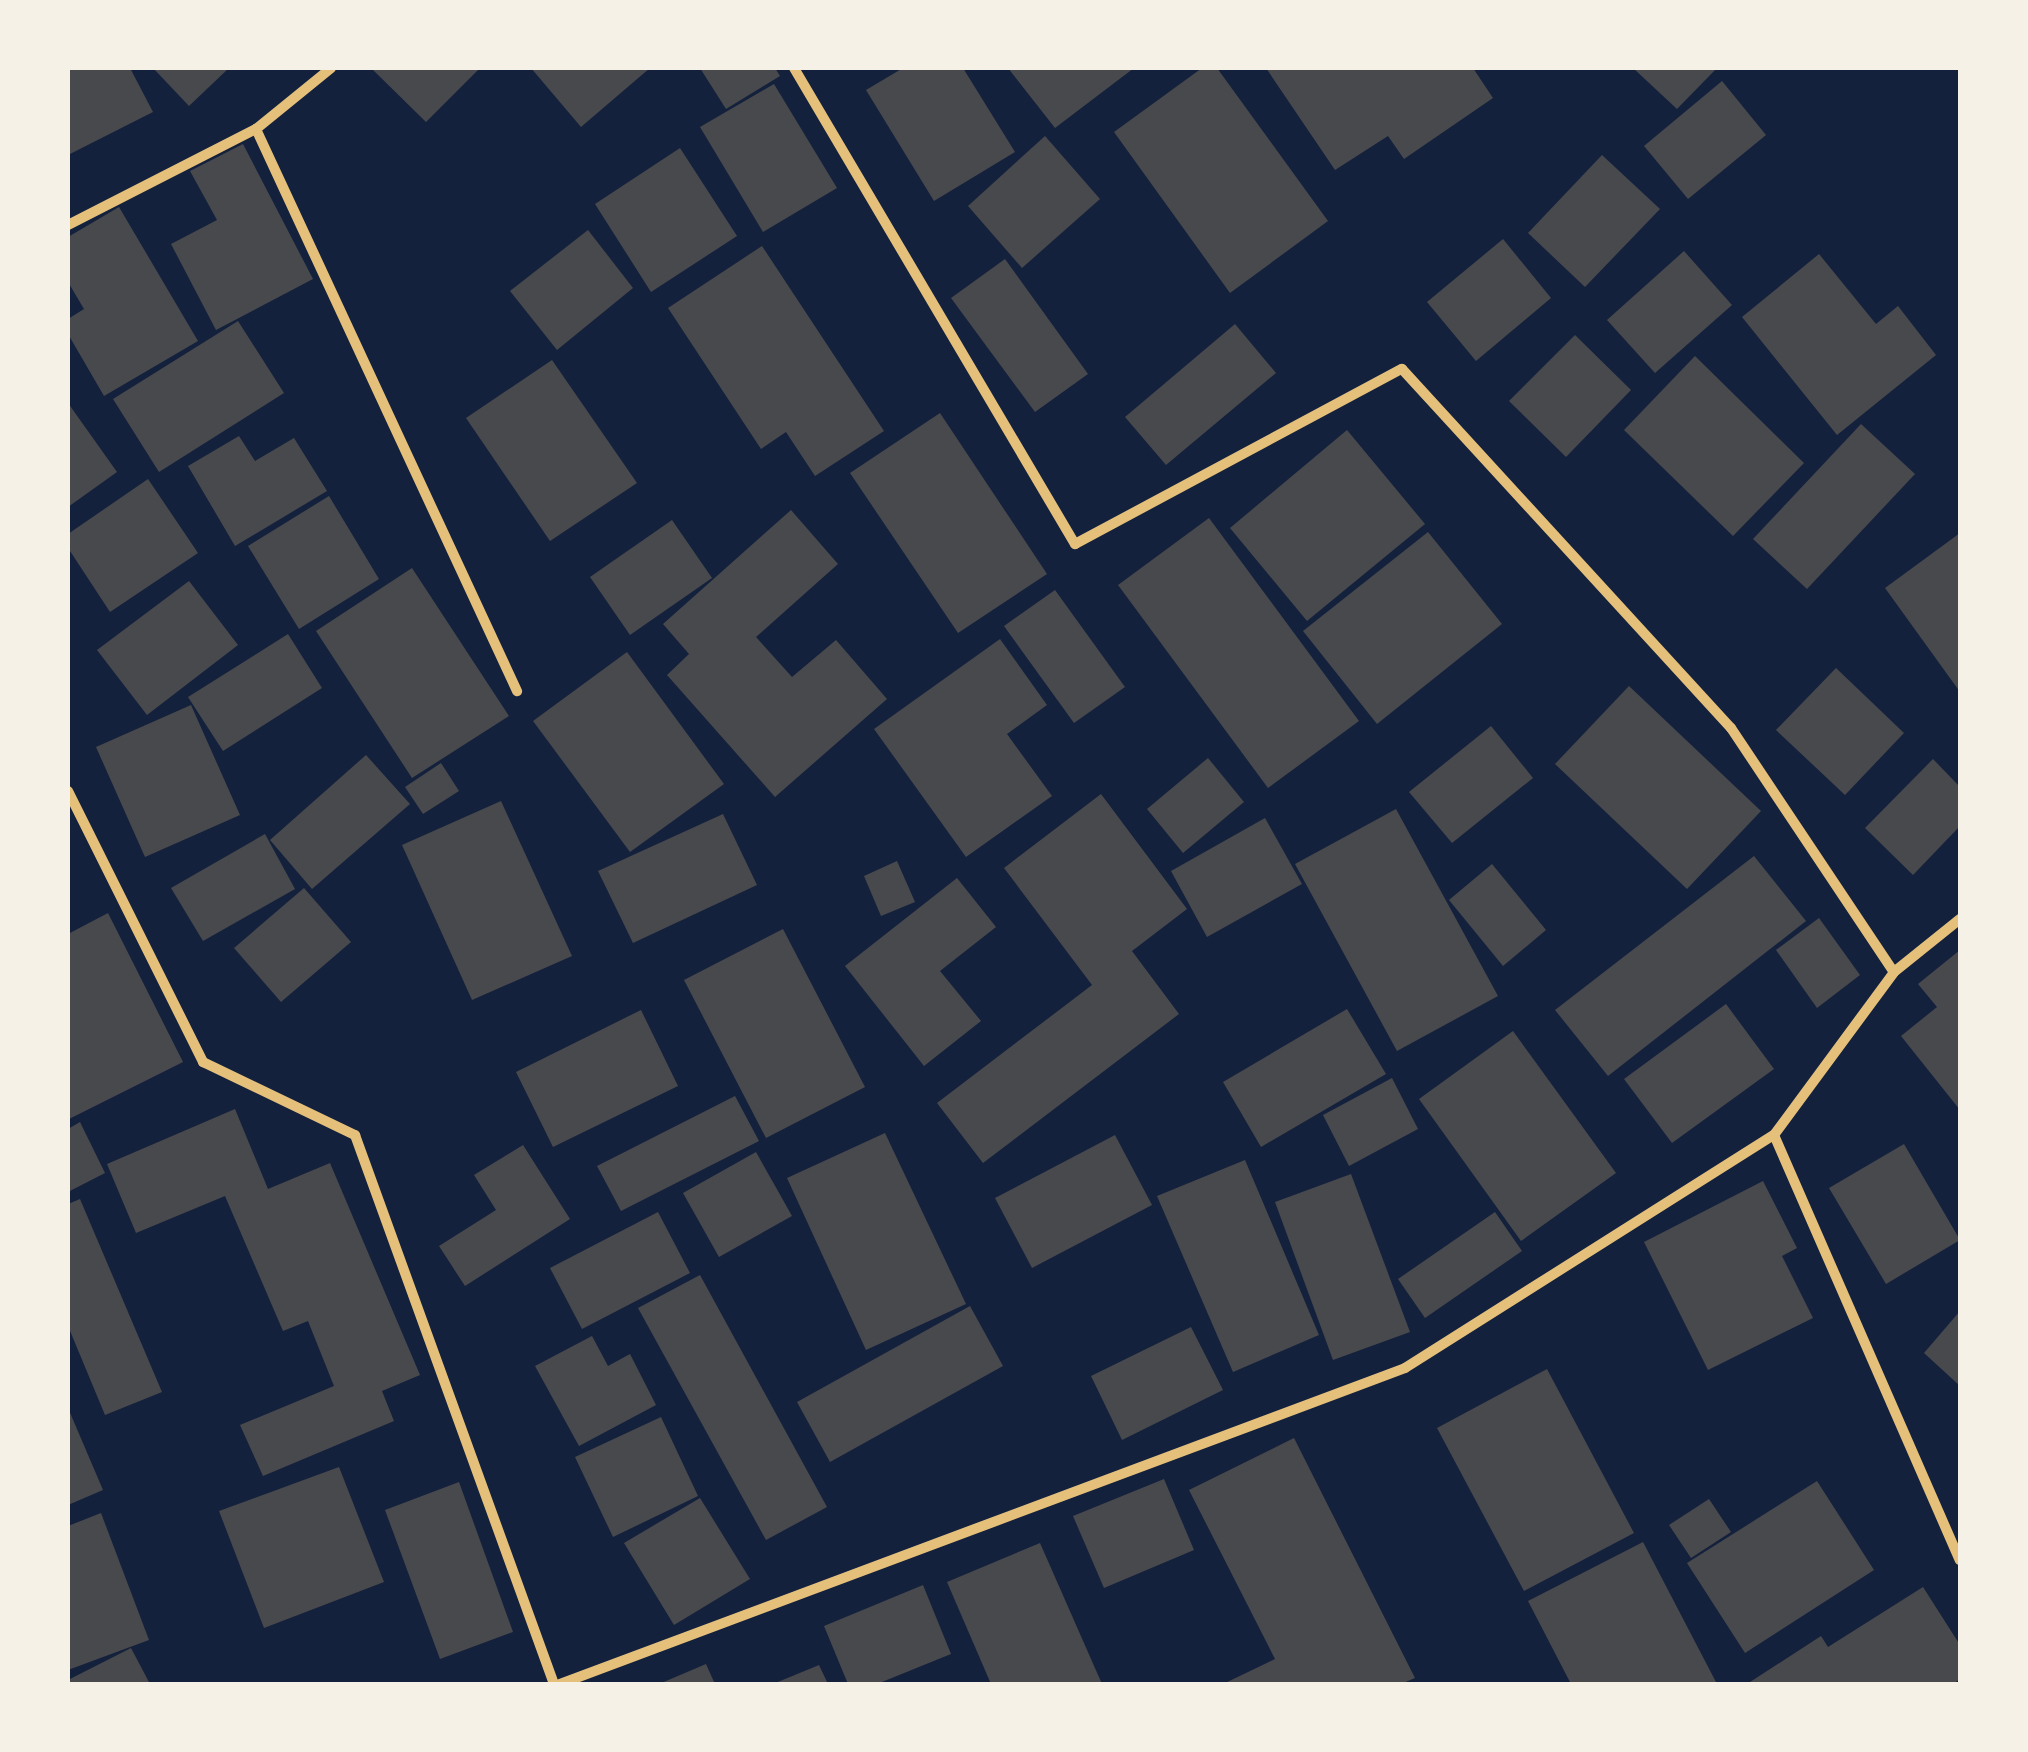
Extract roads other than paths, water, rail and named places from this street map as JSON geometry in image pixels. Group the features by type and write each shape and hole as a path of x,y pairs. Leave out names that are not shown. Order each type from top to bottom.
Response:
{"street":[{"path":"68,224 256,128 331,68"},
{"path":"794,68 1076,544 1402,370 1731,728 1894,972"},
{"path":"256,128 517,691"},
{"path":"68,791 203,1062 355,1135 557,1684 1405,1368 1774,1135 1894,972 1960,918"},
{"path":"1774,1135 1960,1560"}]}
